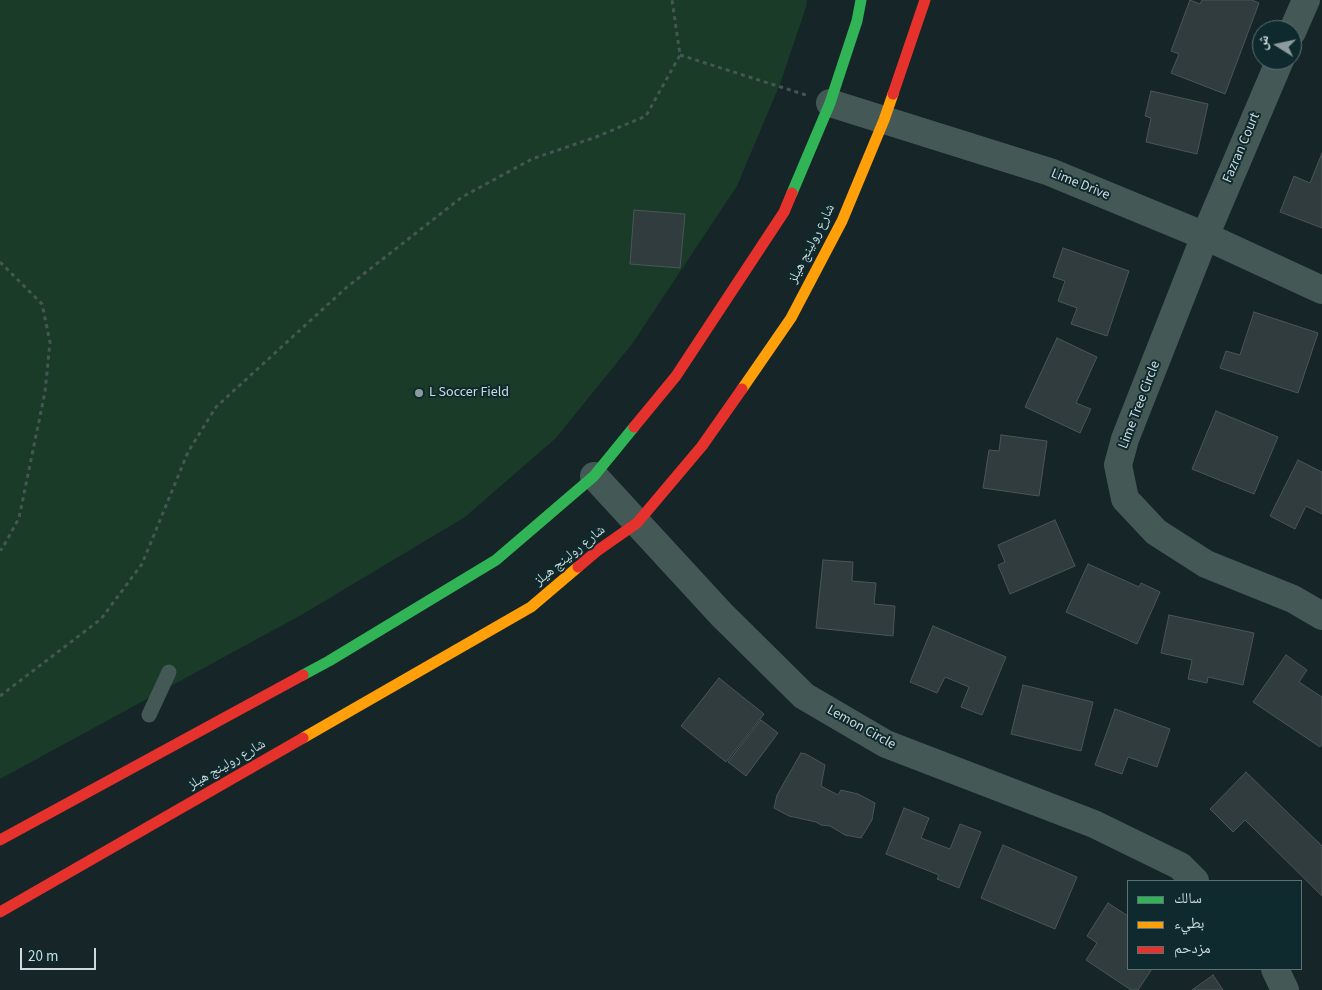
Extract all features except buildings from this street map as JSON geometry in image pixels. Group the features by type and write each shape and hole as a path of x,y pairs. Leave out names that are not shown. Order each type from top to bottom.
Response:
{"main road":[{"path":"0,840 329,661 496,560 594,476 676,376 784,212 830,103 857,21 861,0"},
{"name":"شارع رولينج هيلز","path":"0,912 531,607 597,551 637,523 702,446 791,318 842,220 884,120 925,0"}],"street":[{"path":"1297,20 1306,0"},
{"name":"Fazran Court","path":"1205,236 1276,70"},
{"name":"Lime Drive","path":"830,103 1050,172 1205,236 1322,290"},
{"name":"Lime Tree Circle","path":"1205,236 1125,439 1118,464 1125,499 1156,532 1206,564 1293,599 1322,616"},
{"name":"Lemon Circle","path":"594,476 722,615 804,696 886,744 1094,824 1180,866 1194,880"},
{"path":"1275,970 1285,990"}],"lane":[{"path":"149,715 169,672"}],"path":[{"path":"0,696 100,619 142,564 188,452 216,407 346,286 462,197 532,159 596,137 646,116 680,55 672,0"},
{"path":"680,55 830,103"},
{"path":"0,262 42,304 50,342 45,392 19,518 0,550"}],"green space":[{"path":"0,0 807,0 780,84 737,186 632,344 556,438 465,517 303,614 0,779"}],"traffic: fast":[{"path":"792,193 830,103 857,21 861,0"},
{"path":"303,675 496,560 594,476 634,427"}],"traffic: slow":[{"path":"742,389 791,318 842,221 893,94"},
{"path":"303,738 531,607 578,567"}],"traffic: jam":[{"path":"893,94 925,0"},
{"path":"634,427 676,376 784,212 792,193"},
{"path":"578,567 637,523 702,446 742,389"},
{"path":"0,840 303,675"},
{"path":"0,912 303,738"}],"place":[{"name":"L Soccer Field","path":"419,393"}]}
